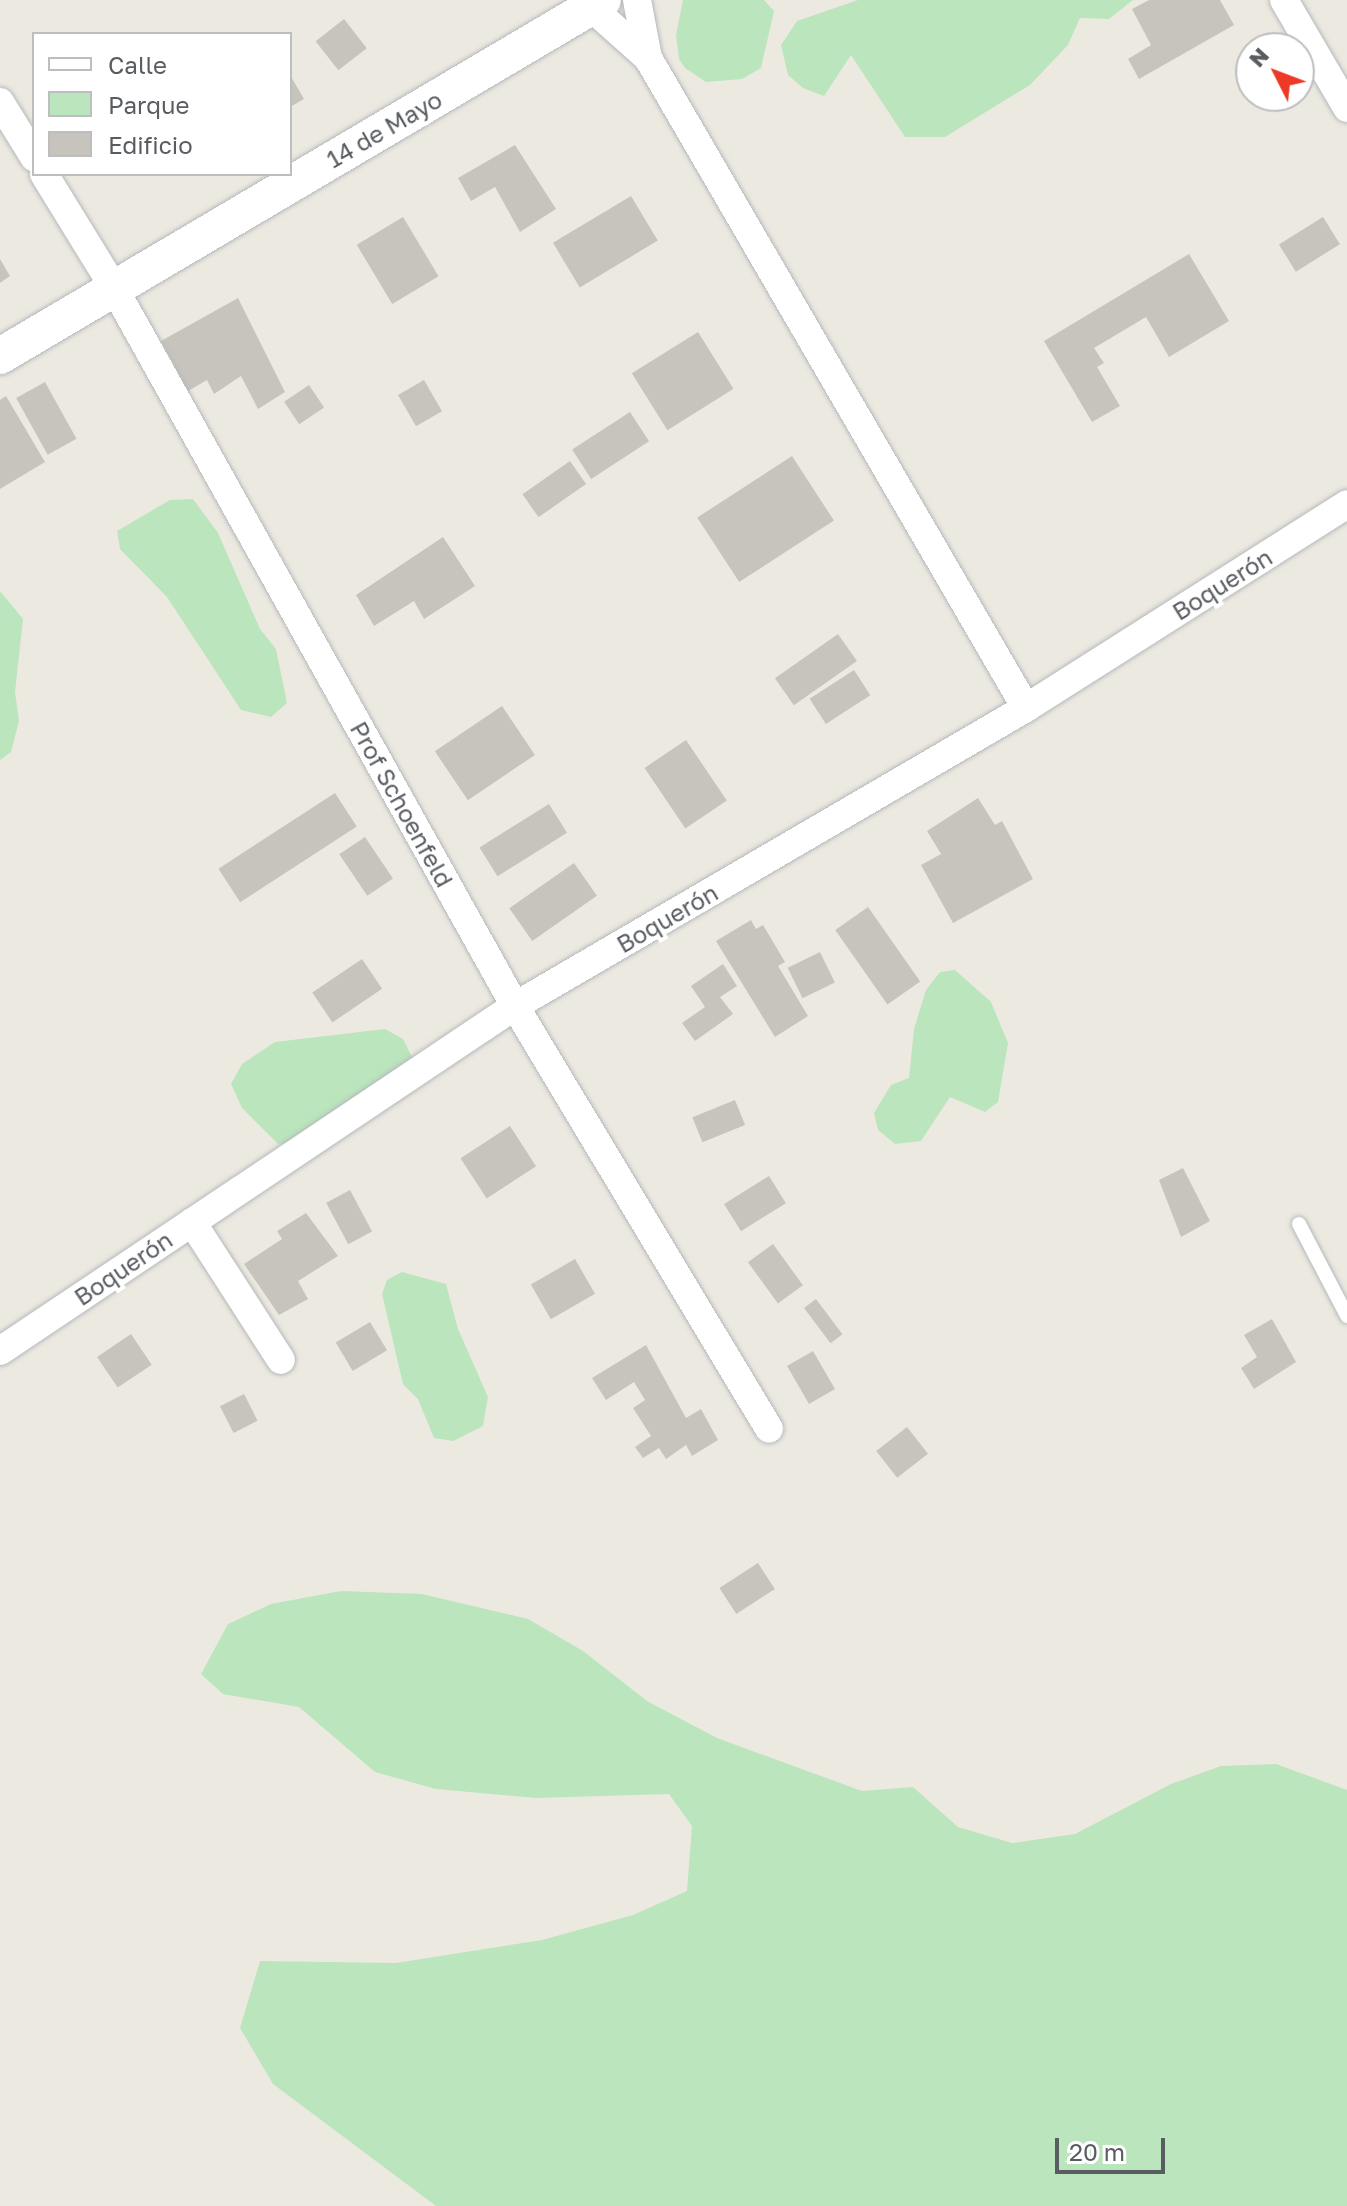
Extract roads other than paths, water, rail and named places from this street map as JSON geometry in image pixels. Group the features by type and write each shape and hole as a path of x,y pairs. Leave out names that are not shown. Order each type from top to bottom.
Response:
{"street":[{"path":"637,0 648,58"},
{"path":"1284,0 1347,108"},
{"path":"592,3 648,58 1026,708"},
{"name":"14 de Mayo","path":"0,356 592,3"},
{"path":"0,102 32,154"},
{"name":"Prof Schoenfeld","path":"45,176 114,288 515,1006 769,1428"},
{"name":"Boquerón","path":"0,1351 515,1006 1026,708 1347,504"},
{"path":"192,1222 281,1360"}],"lane":[{"path":"1299,1224 1347,1316"}]}
